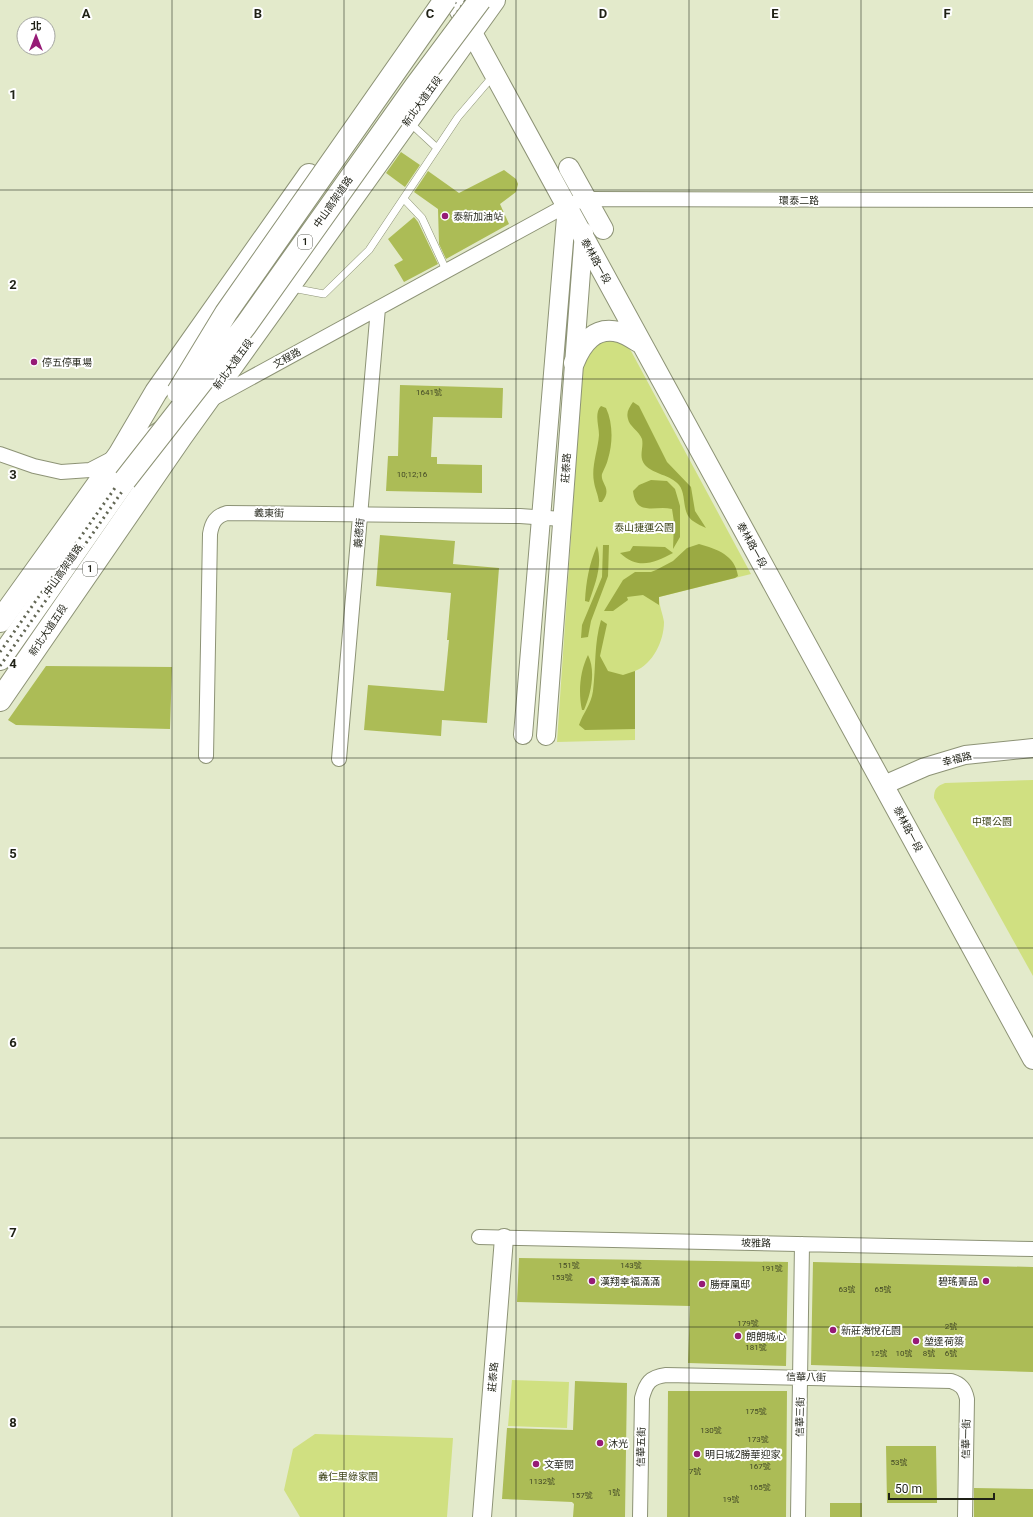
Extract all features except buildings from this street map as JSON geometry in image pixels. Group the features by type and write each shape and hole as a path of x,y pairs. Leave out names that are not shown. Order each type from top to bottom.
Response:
{"main road":[{"path":"0,621 119,455 156,392 434,0"},
{"name":"中山高架道路","path":"125,480 226,313 445,0"},
{"name":"泰林路一段","path":"454,0 1033,1059"},
{"path":"470,0 471,32"},
{"name":"中山高架道路","path":"0,659 125,480 246,325 414,87 480,0"},
{"name":"1","path":"471,32 494,0"},
{"name":"新北大道五段","path":"0,700 205,403 471,32"},
{"path":"570,168 603,229"},
{"path":"288,205 288,220 298,232 305,235 327,234"},
{"path":"574,363 580,346 590,338 605,331 619,332 642,344"}],"street":[{"name":"環泰二路","path":"567,205 587,199 1033,200"},
{"name":"莊泰路","path":"567,205 541,518 534,736 562,519 587,199"},
{"name":"文程路","path":"0,454 34,466 61,472 90,470 119,455 172,421 567,205"},
{"name":"義德街","path":"339,759 378,308"},
{"name":"義東街","path":"206,756 210,534 211,526 220,515 227,513 562,519"},
{"name":"幸福路","path":"884,785 925,767 965,755 1033,748"},
{"name":"坡雅路","path":"479,1237 1033,1249"},
{"name":"莊泰路","path":"482,1517 504,1238"},
{"name":"信華三街","path":"798,1517 802,1244"},
{"name":"信華八街","path":"650,1380 657,1376 666,1375 800,1377 951,1381 962,1386"},
{"name":"信華五街","path":"640,1517 642,1398 645,1387 650,1380"},
{"name":"信華一街","path":"962,1386 967,1399 965,1517"}],"lane":[{"path":"288,287 324,294 369,250 458,117 494,75"},
{"path":"408,121 437,148"},
{"path":"404,199 422,218 446,270"}],"green space":[{"name":"泰山捷運公園","path":"596,340 623,341 631,351 751,574 659,597 664,622 660,644 647,663 635,671 635,740 557,742 583,360"},
{"path":"633,402 639,406 667,462 691,487 695,511 706,528 689,518 685,509 683,494 679,485 675,481 653,471 643,462 642,439 639,433 630,424 627,417 628,410"},
{"path":"601,406 606,408 610,420 611,440 608,461 602,474 606,493 602,502 599,502 594,482 593,470 599,435 597,416"},
{"path":"651,480 667,481 675,489 680,506 680,537 673,549 674,522 672,509 642,507 635,499 633,491 639,485"},
{"path":"699,544 712,548 729,558 736,569 738,576 659,597 659,605 643,595 627,597 628,600 613,611 604,611 623,580 635,572 651,572 656,570 673,561 687,548"},
{"path":"603,545 609,545 608,576 591,621 588,637 581,638 582,625 602,577"},
{"path":"597,546 599,553 599,567 589,602 585,601 587,580"},
{"path":"633,546 665,547 673,553 653,562 633,562 620,553 630,551"},
{"path":"601,620 607,624 600,656 608,671 623,675 635,671 635,729 585,730 579,725 592,696 597,637"},
{"path":"588,655 592,668 592,682 587,704 584,710 582,710 580,682"},
{"name":"中環公園","path":"1033,780 1033,976 934,798 936,788 945,783"},
{"path":"512,1380 569,1382 567,1428 508,1426"},
{"name":"義仁里綠家園","path":"315,1434 453,1438 447,1517 300,1517 284,1490 293,1449"}],"railway":[{"path":"0,652 457,0"},
{"path":"0,666 466,0"}],"place":[{"name":"泰新加油站","path":"445,216"},
{"name":"停五停車場","path":"34,362"},
{"name":"漢翔幸福滿滿","path":"592,1281"},
{"name":"碧瑤菁品","path":"986,1281"},
{"name":"勝輝凰邸","path":"702,1284"},
{"name":"新莊海悅花園","path":"833,1330"},
{"name":"朗朗城心","path":"738,1336"},
{"name":"堃達荷築","path":"916,1341"},
{"name":"沐光","path":"600,1443"},
{"name":"明日城2勝華迎家","path":"697,1454"},
{"name":"文華閱","path":"536,1464"}]}
